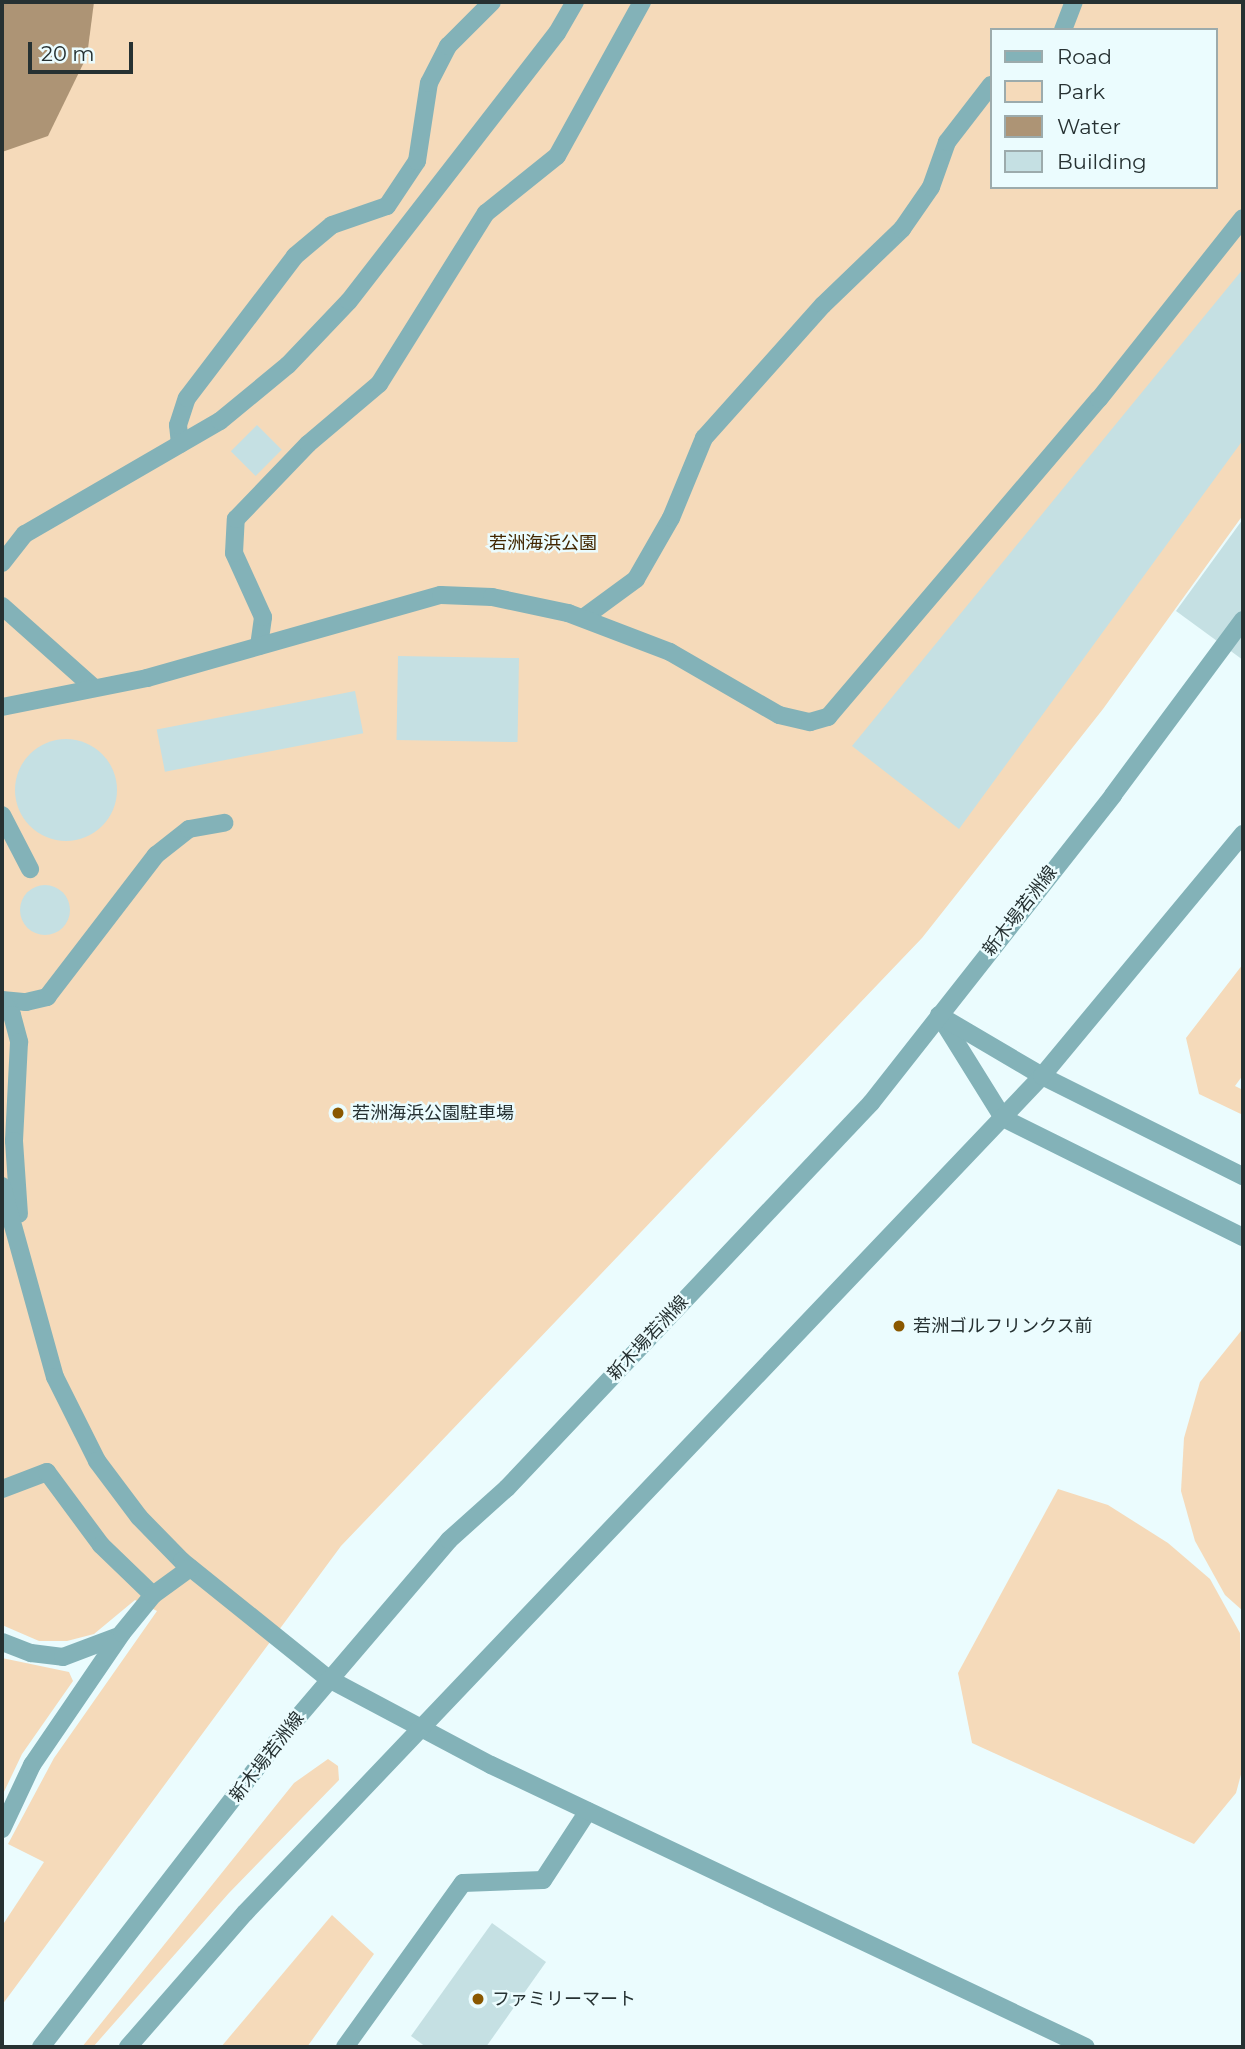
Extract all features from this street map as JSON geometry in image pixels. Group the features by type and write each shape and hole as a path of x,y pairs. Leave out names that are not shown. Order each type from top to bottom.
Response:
{"street":[{"path":"180,444 178,425 187,398 295,256 332,225 387,206 417,161 429,83 448,46 492,2"},
{"path":"2,563 25,534 180,444 253,396 349,301 549,43 575,2"},
{"path":"259,646 263,617 234,553 236,519 308,444 379,384 486,213 556,156 642,2"},
{"path":"1064,28 1074,2"},
{"path":"583,618 636,579 671,518 704,438 823,305 902,229 931,187 947,142 990,86"},
{"path":"2,707 94,688 259,646 441,595 492,597 583,618 670,652 779,715 810,722 828,718 1099,399 1243,218"},
{"path":"2,606 94,688"},
{"name":"新木場若洲線","path":"41,2047 329,1679 449,1540 507,1488 871,1103 1243,620"},
{"path":"2,815 30,869"},
{"path":"2,1000 26,1002 47,997 156,855 189,829 224,823"},
{"path":"128,2047 245,1913 1042,1076 1243,834"},
{"path":"2,1000 12,1015 19,1042 14,1142 20,1246"},
{"path":"939,1015 1042,1076 1243,1177"},
{"path":"939,1015 1003,1118 1243,1237"},
{"path":"2,1186 55,1377 78,1429 118,1492 190,1568 329,1679 588,1811 1086,2047"},
{"path":"2,1489 47,1472 101,1545 153,1595"},
{"path":"2,1829 32,1765 122,1633 153,1595 190,1568"},
{"path":"2,1642 31,1653 63,1657 99,1647 122,1633"},
{"path":"345,2047 463,1883 543,1880 588,1811"}],"green space":[{"name":"若洲海浜公園","path":"2,2 1243,2 1243,515 1103,709 922,938 341,1546 2,2005 2,1926 44,1862 8,1844 54,1758 157,1611 135,1600 94,1634 67,1641 39,1641 2,1625"},
{"path":"1243,964 1243,1075 1235,1086 1243,1090 1243,1115 1199,1094 1186,1038"},
{"path":"1241,1331 1243,1611 1225,1595 1195,1541 1181,1491 1184,1438 1200,1382"},
{"path":"1058,1489 1108,1505 1168,1543 1210,1579 1240,1633 1243,1767 1236,1793 1194,1844 972,1743 958,1673"},
{"path":"2,1658 69,1672 73,1681 22,1754 2,1796"},
{"path":"328,1759 338,1766 339,1780 229,1893 93,2047 82,2047 294,1783"},
{"path":"332,1915 374,1954 307,2047 221,2047"}],"water":[{"path":"2,2 94,2 87,56 48,136 2,152"}],"building":[{"path":"1243,269 1243,440 959,829 852,746"},
{"path":"257,425 282,450 256,476 231,451"},
{"path":"1243,519 1243,660 1176,611"},
{"path":"398,656 519,658 518,742 397,740"},
{"path":"355,691 363,733 165,772 157,730"},
{"path":"56,739 76,739 95,747 109,761 117,780 114,810 95,833 76,841 56,841 37,833 23,819 15,800 15,780 23,761 37,747"},
{"path":"45,885 63,892 70,910 63,928 45,935 27,928 20,910 27,892"},
{"name":"ファミリーマート","path":"492,1923 546,1962 486,2047 426,2047 411,2036"}],"place":[{"name":"若洲海浜公園駐車場","path":"338,1113"},
{"name":"若洲ゴルフリンクス前","path":"899,1326"},
{"name":"ファミリーマート","path":"478,1999"}]}
